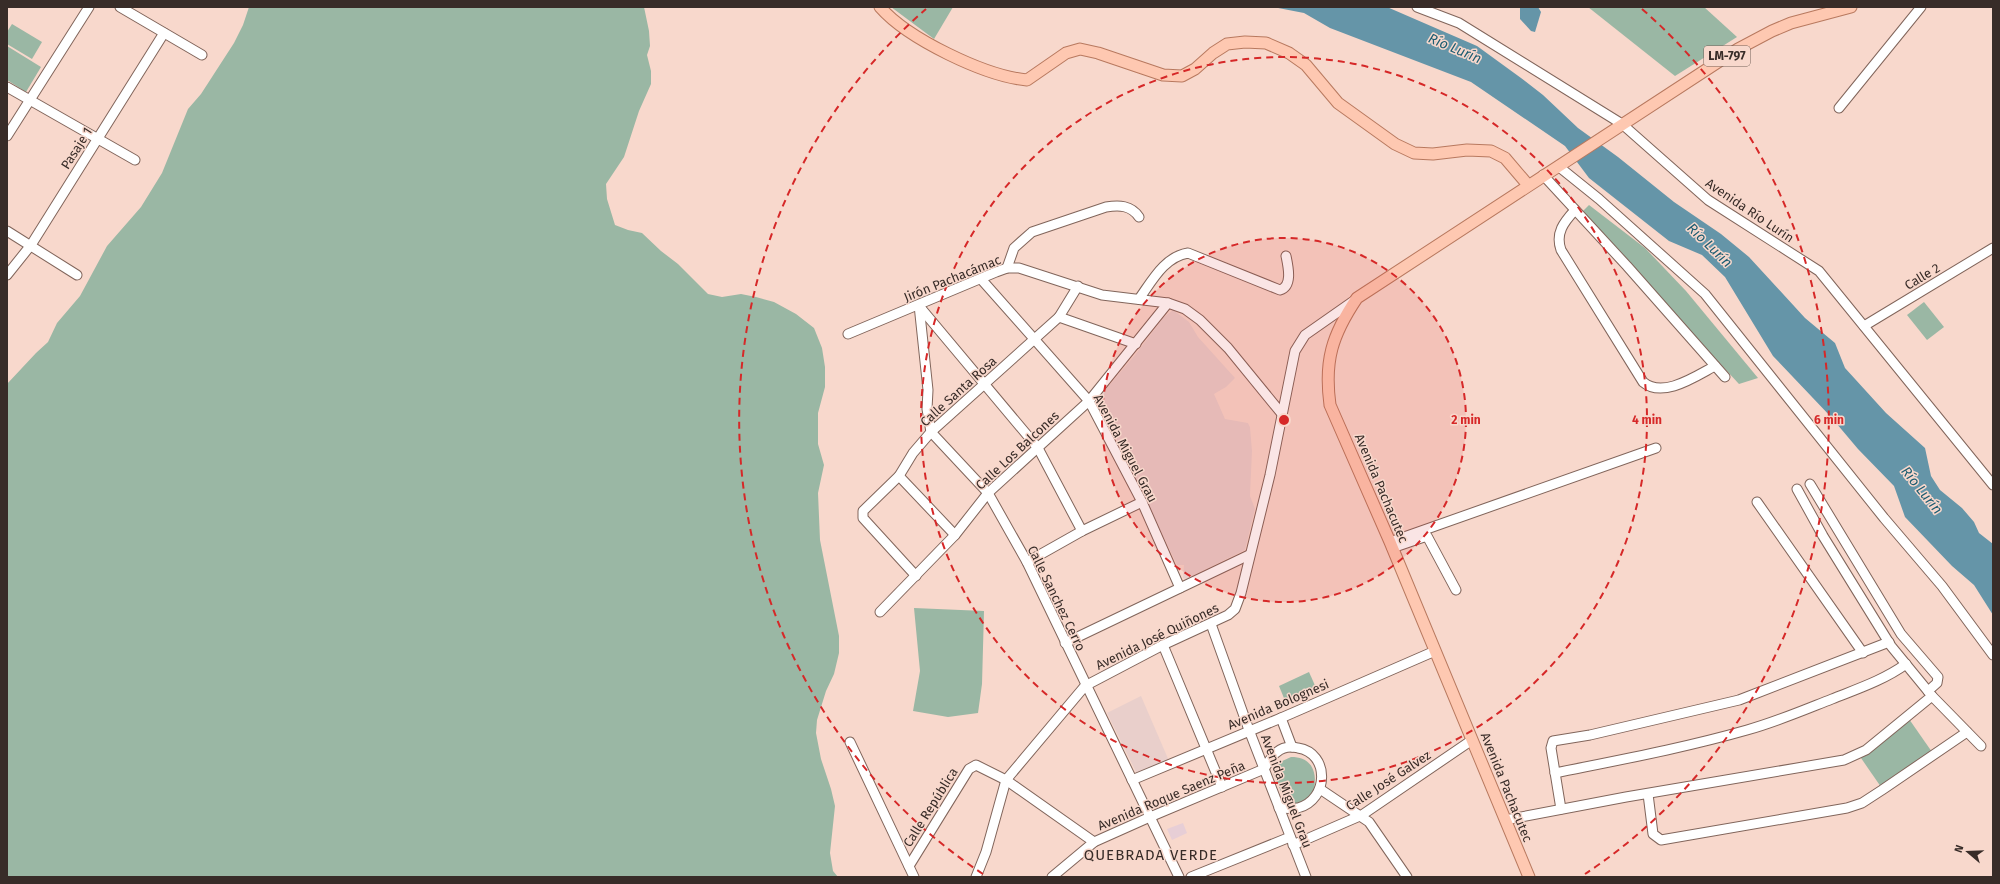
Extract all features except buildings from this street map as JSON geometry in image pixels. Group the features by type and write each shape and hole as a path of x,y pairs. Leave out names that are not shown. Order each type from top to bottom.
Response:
{"main road":[{"path":"880,7 912,33 972,65 1010,78 1027,80 1066,53 1080,49 1098,53 1163,75 1182,76 1195,69 1227,44 1245,42 1266,44 1289,53 1306,65 1338,103 1394,144 1414,153 1433,154 1467,150 1491,151 1505,158 1528,185"},
{"name":"LM-797","path":"1528,185 1755,39 1791,23 1851,7"},
{"name":"Avenida Pachacutec","path":"1528,185 1358,298 1342,321 1334,340 1328,368 1327,383 1330,405 1391,545 1528,877"}],"street":[{"path":"7,136 89,7"},
{"path":"120,7 202,55"},
{"name":"Avenida Río Lurín","path":"1417,7 1459,23 1618,126 1708,200 1819,271 1993,485"},
{"path":"1839,108 1921,7"},
{"name":"Pasaje 1","path":"7,275 31,245 164,33"},
{"path":"7,87 135,160"},
{"path":"1561,164 1705,294 1884,518 1942,586 1993,656"},
{"path":"1543,175 1725,378"},
{"path":"1007,268 1014,248 1032,232 1106,207 1118,205 1129,208 1139,217"},
{"path":"1575,210 1561,229 1559,237 1561,250 1643,382 1652,387 1668,387 1688,380 1715,366"},
{"path":"7,231 77,275"},
{"name":"Calle 2","path":"1864,326 1993,248"},
{"path":"1139,299 1164,264 1178,254 1188,252 1280,290 1284,289 1287,284 1288,274 1286,256"},
{"name":"Jirón Pachacámac","path":"848,334 1007,268 1019,268 1102,295 1168,303 1185,309 1200,320 1228,348 1282,414"},
{"name":"Avenida Miguel Grau","path":"981,279 1089,401 1142,502 1180,588"},
{"name":"Calle Santa Rosa","path":"916,576 863,518 863,511 899,476 913,453 931,432 1059,317 1078,286"},
{"name":"Avenida José Quiñones","path":"976,877 986,852 1006,780 1085,686 1163,645 1211,624 1228,615 1235,609 1241,593 1249,555 1270,475 1295,351 1300,342 1314,328 1358,298"},
{"name":"Calle Los Balcones","path":"880,612 955,535 988,493 1089,401 1168,303"},
{"path":"919,305 1038,448 1082,531"},
{"path":"919,305 928,390 927,409 931,432"},
{"path":"1059,317 1136,344"},
{"name":"Calle Sanchez Cerro","path":"931,432 988,493 1027,562 1085,686 1179,877"},
{"path":"1391,545 1656,448"},
{"path":"899,476 955,535"},
{"path":"1505,820 1844,760 1866,750 1930,694 1937,684 1938,677 1901,634 1810,484"},
{"path":"1797,489 1889,642 1930,694 1981,746"},
{"path":"1027,562 1082,531 1142,502"},
{"path":"1757,502 1863,653"},
{"path":"1391,545 1427,536 1456,590"},
{"path":"1065,643 1249,555"},
{"name":"Avenida Miguel Grau","path":"1211,624 1249,730 1306,877"},
{"path":"1561,809 1551,748 1553,741 1590,735 1739,700 1889,642"},
{"path":"1163,645 1222,787"},
{"name":"Avenida Bolognesi","path":"1132,780 1435,651"},
{"path":"1555,773 1654,753 1748,729 1793,714 1840,695 1896,671 1906,664"},
{"path":"1280,718 1292,747"},
{"path":"1648,794 1653,834 1661,840 1847,808 1862,803 1967,732"},
{"name":"Calle José Galvez","path":"1191,877 1362,815 1472,740"},
{"path":"850,742 914,877"},
{"path":"1264,769 1276,752 1282,748 1292,747 1302,748 1310,753 1317,760 1321,769 1322,779 1320,789 1315,797 1307,804 1298,808 1279,808"},
{"name":"Calle República","path":"909,866 969,769 976,765 1006,780"},
{"name":"Avenida Roque Saenz Peña","path":"1052,877 1094,842 1264,769"},
{"path":"1006,780 1094,842"},
{"path":"1320,789 1362,815 1369,822 1407,877"}],"shaded area":[{"path":"1173,310 1189,322 1198,337 1235,378 1226,387 1214,394 1225,419 1248,423 1250,427 1252,451 1250,496 1255,509 1245,550 1186,579 1183,578 1184,565 1177,565 1108,421 1095,402 1135,355 1164,317"},
{"path":"1141,696 1169,761 1137,774 1107,713"},
{"path":"1183,823 1187,833 1172,840 1167,829"}],"green space":[{"path":"249,7 644,7 649,31 650,46 647,55 651,71 651,84 639,111 624,157 606,184 607,199 615,225 642,233 661,251 678,264 708,294 722,297 741,294 756,297 774,302 796,314 814,328 822,348 825,367 825,387 818,413 818,444 824,465 818,493 820,540 839,636 839,653 834,674 826,691 817,720 816,733 821,759 835,806 830,853 833,871 838,877 7,877 7,384 48,342 57,323 80,296 107,246 141,207 162,173 188,109 201,94 234,43 243,25"},
{"path":"891,7 953,7 934,39"},
{"path":"1588,7 1704,7 1737,37 1675,76"},
{"path":"12,24 42,42 32,59 7,44 7,32"},
{"path":"7,46 41,67 26,92 7,80"},
{"path":"1589,205 1645,248 1686,291 1758,378 1739,384 1674,314 1583,211"},
{"path":"1924,302 1944,327 1927,340 1907,315"},
{"path":"914,608 984,611 982,684 978,713 948,717 913,711 920,671"},
{"path":"1309,672 1317,690 1286,703 1279,686"},
{"path":"1909,719 1932,752 1881,787 1861,758"},
{"path":"1291,757 1305,760 1312,768 1314,774 1315,780 1313,794 1299,804 1286,803 1273,773 1278,763"}],"water":[{"name":"Río Lurín","path":"1273,7 1387,7 1477,46 1543,95 1578,128 1618,157 1674,202 1721,234 1749,257 1805,318 1835,343 1845,368 1886,413 1925,448 1931,476 1940,490 1962,508 1974,522 1979,533 1993,544 1993,615 1974,585 1952,566 1905,517 1894,486 1773,356 1725,277 1702,255 1669,241 1589,178 1565,146 1471,82 1330,28 1304,13"},
{"path":"1520,7 1538,7 1541,12 1535,32 1531,31 1520,19"}],"district":[{"name":"QUEBRADA VERDE","path":"1151,855"}]}
